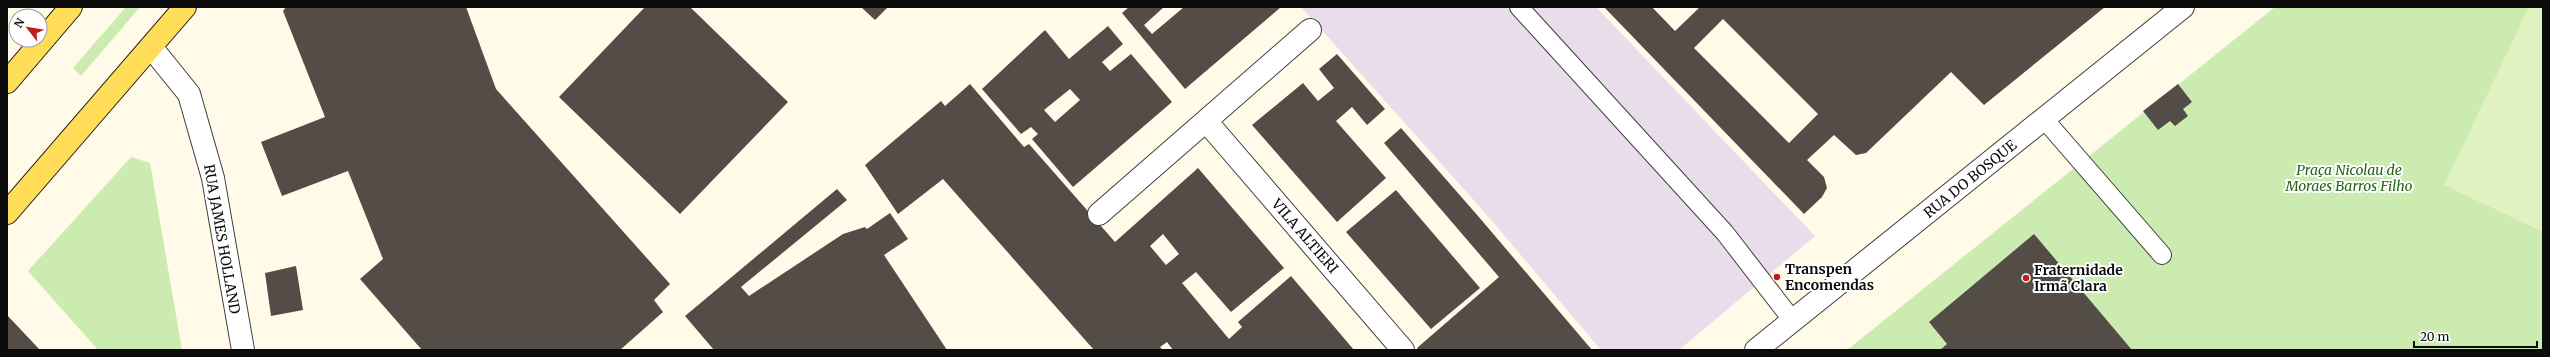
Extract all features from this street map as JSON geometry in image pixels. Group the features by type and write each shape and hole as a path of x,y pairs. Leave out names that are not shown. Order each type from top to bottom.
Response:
{"main road":[{"path":"7,82 71,7"},
{"path":"7,213 185,7"}],"street":[{"name":"RUA DO BOSQUE","path":"1756,350 2182,7"},
{"path":"1099,214 1310,30"},
{"name":"RUA JAMES HOLLAND","path":"150,47 189,94 213,178 243,350"},
{"name":"VILA ALTIERI","path":"1206,121 1403,350"}],"lane":[{"path":"1519,7 1724,233 1793,321"},
{"path":"2044,119 2162,255"}],"shaded area":[{"path":"1301,7 1596,7 1815,236 1679,350 1601,350 1487,215"}],"green space":[{"path":"126,7 140,7 81,76 73,68"},
{"name":"Praça Nicolau de Moraes Barros Filho","path":"2275,7 2543,7 2543,350 1847,350"},
{"path":"2529,7 2543,7 2543,232 2444,185"},
{"path":"131,157 150,163 182,350 98,350 28,271"}],"building":[{"path":"286,7 466,7 496,89 670,284 654,300 663,312 620,350 422,350 360,279 383,259 348,171 282,196 261,142 325,117 283,11"},
{"path":"645,7 690,7 788,102 680,214 559,97"},
{"path":"861,7 888,7 875,20"},
{"path":"1129,7 1164,7 1144,25 1152,34 1184,7 1281,7 1185,89 1122,13"},
{"path":"1604,7 1652,7 1675,31 1700,7 2105,7 1984,105 1951,72 1866,153 1856,155 1834,135 1807,160 1824,177 1827,188 1822,197 1804,214","holes":["1723,19 1818,114 1789,143 1694,48"]},
{"path":"1108,26 1123,44 1102,62 1110,71 1131,54 1172,102 1073,187 1032,139 1038,134 1031,127 1021,134 982,89 1045,30 1069,59","holes":["1070,89 1080,100 1055,122 1044,110"]},
{"path":"1337,54 1385,109 1367,125 1352,107 1336,121 1386,178 1337,222 1252,125 1303,83 1318,101 1334,88 1319,69"},
{"path":"970,84 1024,147 1029,144 1115,242 1198,168 1284,268 1231,312 1196,272 1182,283 1229,339 1242,327 1238,322 1291,276 1354,350 1173,350 1167,342 1160,347 1163,350 1094,350 943,179 898,214 865,165 941,101 945,106","holes":["1163,234 1179,254 1166,265 1150,246"]},
{"path":"2178,84 2192,102 2183,109 2188,116 2175,126 2170,121 2158,130 2143,111"},
{"path":"1401,128 1592,350 1419,350 1417,348 1499,277 1384,143"},
{"path":"837,189 847,200 741,287 749,296 843,234 865,227 867,229 890,213 908,239 884,255 947,350 714,350 685,316"},
{"path":"1396,190 1480,288 1431,329 1346,232"},
{"name":"Fraternidade Irmã Clara","path":"2034,234 2132,350 1940,350 1947,344 1929,322"},
{"path":"296,266 303,310 271,316 265,273"},
{"path":"7,315 40,350 7,350"}],"place":[{"name":"Transpen Encomendas","path":"1777,277"},
{"name":"Fraternidade Irmã Clara","path":"2026,278"}]}
